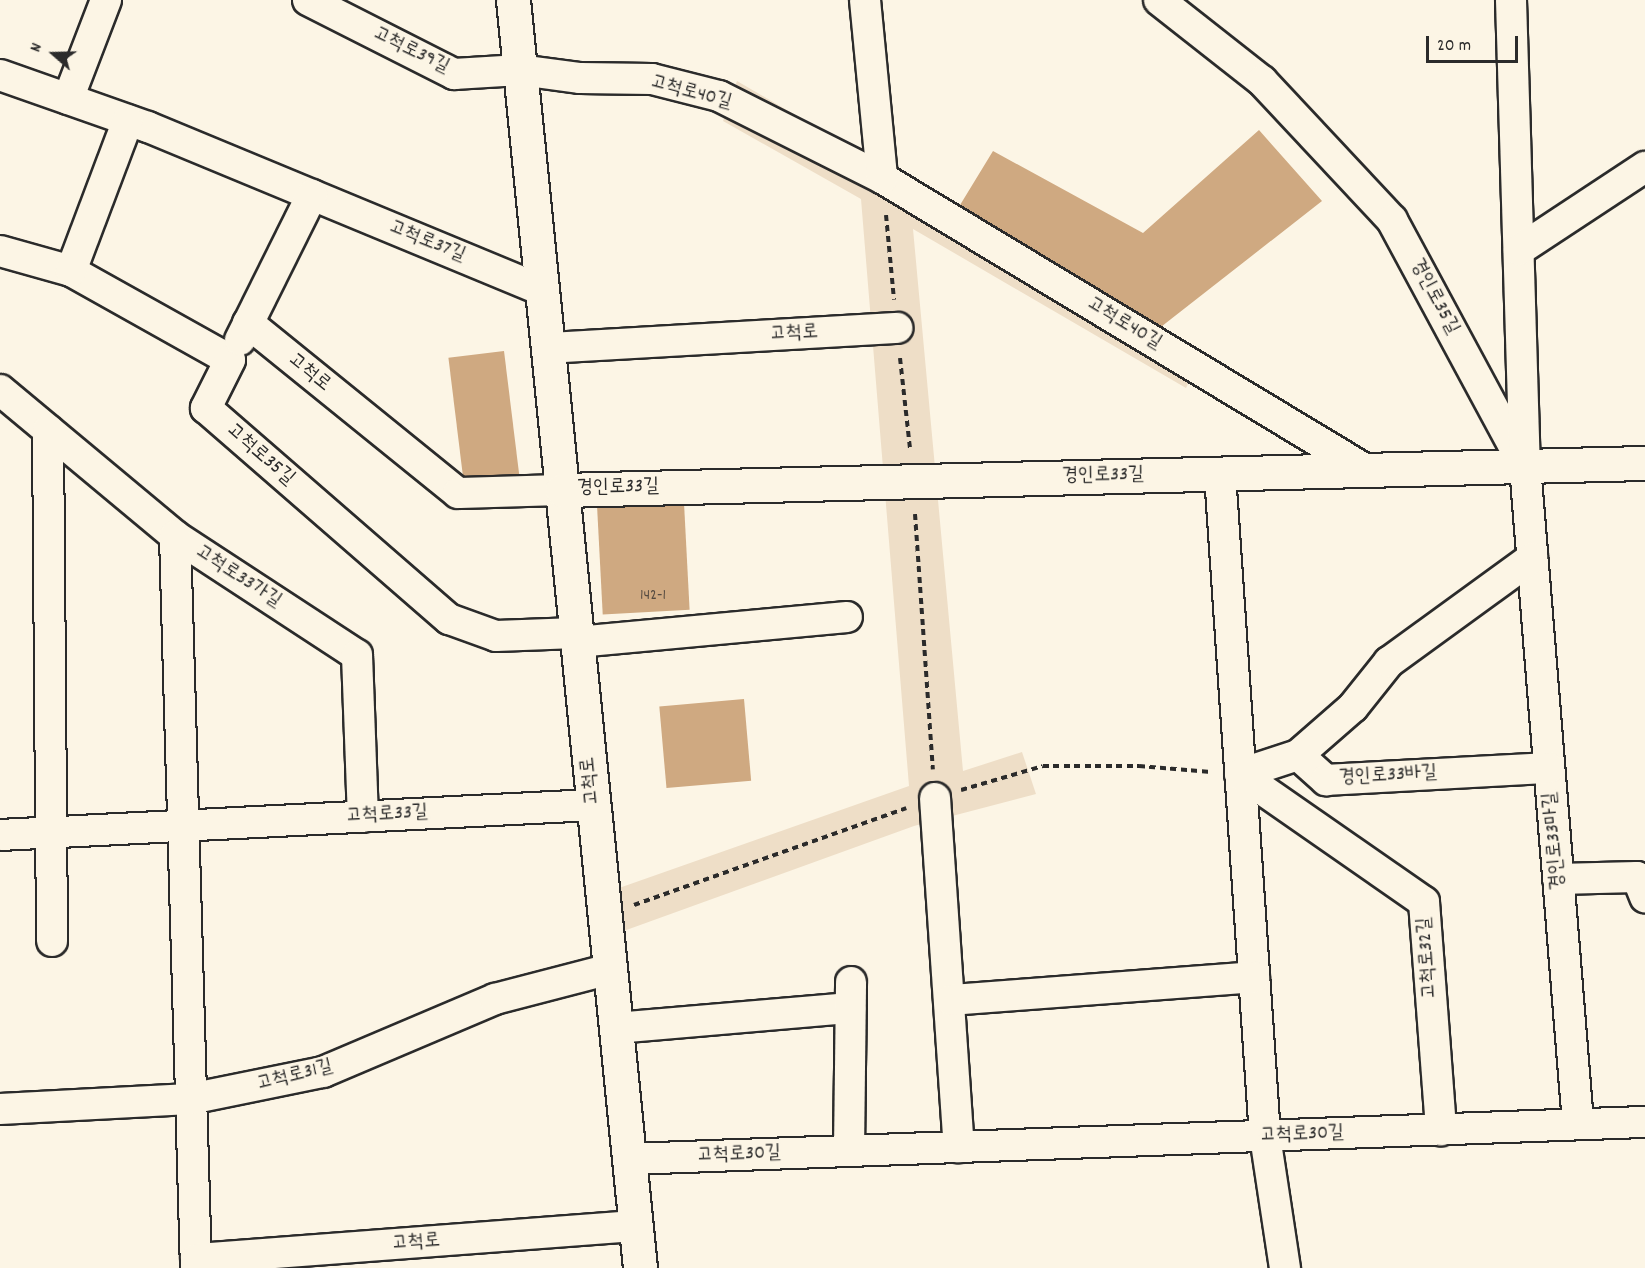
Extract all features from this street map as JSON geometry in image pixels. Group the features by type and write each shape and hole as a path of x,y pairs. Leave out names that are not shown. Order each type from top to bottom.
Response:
{"main road":[{"name":"고척로","path":"513,0 640,1268"},
{"name":"경인로33길","path":"562,489 1645,463"}],"street":[{"path":"68,99 106,0"},
{"name":"고척로39길","path":"308,0 454,74 520,70"},
{"path":"866,0 882,178"},
{"name":"경인로35길","path":"1159,0 1262,81 1392,220 1525,466"},
{"path":"1511,0 1525,466"},
{"name":"고척로40길","path":"520,70 580,78 652,79 719,96 882,178 1366,470"},
{"name":"고척로37길","path":"0,75 128,120 542,290"},
{"path":"71,271 128,120"},
{"path":"1519,250 1645,167"},
{"path":"0,251 71,271 230,360 312,195"},
{"name":"고척로","path":"248,323 458,493 562,489"},
{"name":"고척로","path":"548,348 897,328"},
{"name":"고척로35길","path":"230,360 206,408 449,619 496,636 577,638"},
{"name":"고척로33가길","path":"0,390 175,536 357,655 363,817"},
{"path":"48,430 53,832 52,941"},
{"name":"경인로33마길","path":"1525,466 1578,1125"},
{"path":"1220,474 1265,1136 1285,1268"},
{"path":"175,536 181,826 196,1264"},
{"path":"1240,774 1298,755 1353,707 1389,662 1532,558"},
{"path":"577,638 847,617"},
{"name":"경인로33바길","path":"1298,755 1326,780 1549,768"},
{"name":"고척로32길","path":"1240,774 1424,903 1441,1130"},
{"path":"935,798 951,1000 959,1147"},
{"name":"고척로33길","path":"0,835 593,805"},
{"path":"1558,879 1637,877 1645,897"},
{"name":"고척로31길","path":"0,1109 190,1099 323,1072 495,999 610,969"},
{"path":"951,1000 1254,977"},
{"path":"616,1028 850,995 849,1150"},
{"name":"고척로30길","path":"629,1159 1645,1122"},
{"name":"고척로","path":"196,1264 636,1226"}],"path":[{"path":"935,798 1044,766 1139,766 1240,774"}],"shaded area":[{"path":"737,81 1203,352 1186,388 913,229 963,771 1022,752 1036,794 914,826 607,937 602,894 909,786 861,199 723,121"}],"building":[{"path":"1259,130 1322,201 1157,330 957,210 993,151 1143,233"},
{"path":"504,351 519,474 464,481 448,358"},
{"path":"684,503 690,610 603,614 597,508"},
{"path":"744,699 751,781 666,788 659,706"}]}
